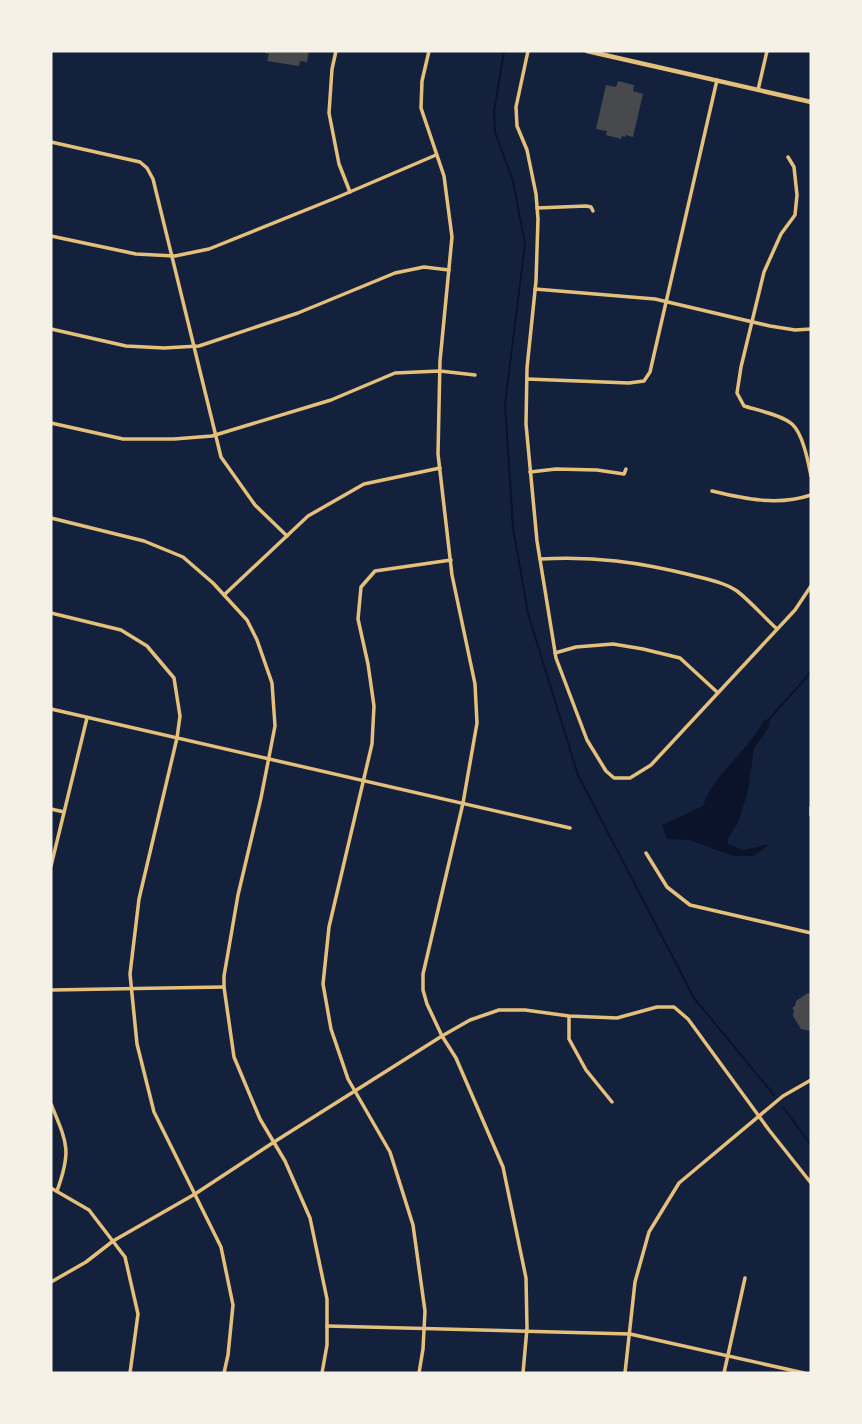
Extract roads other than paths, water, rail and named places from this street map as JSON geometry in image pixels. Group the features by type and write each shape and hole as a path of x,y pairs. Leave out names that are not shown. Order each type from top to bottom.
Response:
{"main road":[{"path":"587,51 811,102"}],"street":[{"path":"336,51 329,113 339,164 350,192"},
{"path":"429,51 422,81 421,108 444,176 452,237 440,371 439,454 451,561 475,684 477,723 463,803 423,974 423,990 427,1004 442,1037 456,1058 503,1167 526,1278 523,1373"},
{"path":"528,51 516,107 517,126 527,150 537,208 535,289 527,379 526,424 530,472 555,653 587,740 606,771 614,778 630,778 651,765 795,610 811,586"},
{"path":"758,90 767,51"},
{"path":"527,379 629,383 643,381 650,372 717,80"},
{"path":"51,142 139,162 146,167 153,179 173,256 221,457 255,505 287,536"},
{"path":"51,236 136,254 173,256 209,249 436,155"},
{"path":"788,157 794,167 797,195 795,215 781,234 764,272 737,393 744,406 793,424 805,446 811,476"},
{"path":"537,208 586,206 593,211"},
{"path":"51,329 125,345 164,348 194,346 298,313 395,273 424,267 449,270"},
{"path":"535,289 655,299 752,322 794,330 811,329"},
{"path":"51,423 123,439 174,439 215,435 331,400 396,373 440,371 475,375"},
{"path":"224,595 308,516 364,484 440,468"},
{"path":"530,472 555,469 624,474 626,469"},
{"path":"712,491 768,502 811,495"},
{"path":"51,519 144,541 171,551 193,566 213,583 247,620 272,683 275,726 239,895 224,987 234,1057 260,1119 285,1161 310,1218 327,1299 327,1345 322,1373"},
{"path":"540,559 571,557 632,562 711,580 736,590 777,629"},
{"path":"419,1373 425,1311 413,1226 390,1152 348,1079 331,1029 323,984 329,927 372,744 374,706 358,619 360,587 375,571 451,561"},
{"path":"51,613 121,630 147,646 174,678 180,716 177,738 139,899 130,974 136,1044 154,1112 221,1247 233,1305 225,1373"},
{"path":"555,653 576,647 612,645 643,649 680,658 717,692"},
{"path":"51,709 570,828"},
{"path":"51,866 87,718"},
{"path":"811,807 811,815"},
{"path":"51,809 64,811"},
{"path":"646,853 667,887 690,905 811,933"},
{"path":"51,990 224,987"},
{"path":"51,1282 470,1020 499,1010 617,1018 657,1007 674,1007 688,1019 811,1182"},
{"path":"569,1016 569,1040 586,1070 612,1102"},
{"path":"625,1373 635,1282 649,1232 679,1183 783,1096 811,1080"},
{"path":"51,1104 66,1140 66,1167 57,1191"},
{"path":"51,1188 89,1210 125,1257 138,1314 130,1373"},
{"path":"724,1373 745,1278"},
{"path":"327,1326 630,1334 804,1373"}],"water":[{"path":"770,718 769,727 754,749 748,791 738,823 728,838 728,844 743,850 770,844 754,856 733,856 689,840 667,839 662,825 703,806 715,783 749,743 763,721"}],"waterway":[{"path":"504,51 494,112 495,132 513,181 525,244 505,404 513,527 528,614 578,775 694,998 774,1095"},
{"path":"770,718 811,672"},
{"path":"783,1107 811,1145"}]}
